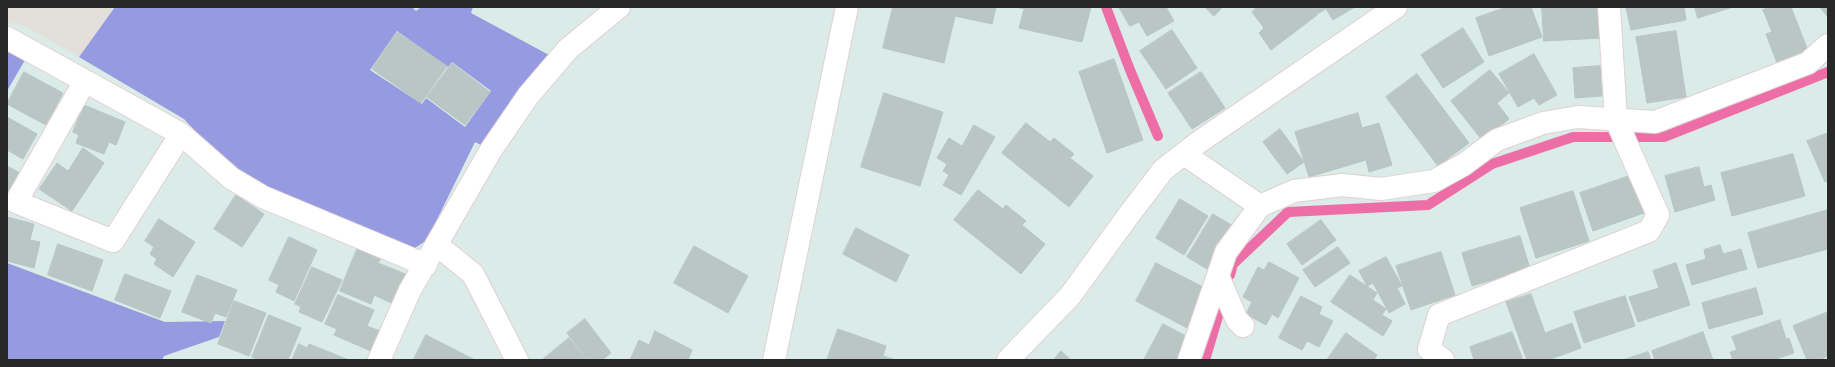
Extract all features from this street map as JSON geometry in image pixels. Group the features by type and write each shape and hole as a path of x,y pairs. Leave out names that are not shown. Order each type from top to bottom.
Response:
{"street":[{"path":"379,360 410,290 426,265 491,150 528,96 568,49 619,7"},
{"path":"774,360 847,7"},
{"path":"1008,360 1070,296 1163,170 1199,142 1396,7"},
{"path":"1443,360 1429,349 1439,315 1649,231 1658,215 1616,120 1609,7"},
{"path":"7,38 181,134 231,178 263,197 426,265"},
{"path":"1189,360 1226,252 1260,206 1294,191 1342,185 1381,189 1434,181 1463,166 1497,140 1543,123 1578,117 1655,122 1808,63 1828,45"},
{"path":"85,81 16,202 113,240 181,134"},
{"path":"1184,154 1260,206"},
{"path":"437,245 472,274 518,360"},
{"path":"1218,276 1240,323"}],"shaded area":[{"path":"7,7 115,7 79,57 27,27 7,22"},
{"path":"115,7 412,7 416,11 421,7 473,7 471,13 549,55 487,148 475,142 427,240 412,250 247,178 227,166 184,119 79,57","holes":["397,31 448,67 452,62 491,91 465,127 426,98 422,104 370,70"]},
{"path":"7,50 25,60 7,91"},
{"path":"7,263 165,322 225,321 219,337 164,356 162,360 7,360"}],"building":[{"path":"893,7 996,7 992,24 955,16 944,63 883,48"},
{"path":"1015,7 1091,7 1082,42 1019,28 1024,9"},
{"path":"1119,7 1166,7 1174,21 1147,36 1139,22 1130,26"},
{"path":"1205,7 1223,7 1214,16"},
{"path":"1258,7 1311,7 1317,15 1271,50 1259,33 1264,28 1252,12"},
{"path":"1313,7 1355,7 1333,20 1326,9 1317,14"},
{"path":"1507,7 1531,7 1542,37 1489,56 1476,18"},
{"path":"1542,7 1602,7 1603,38 1544,41"},
{"path":"1684,7 1686,20 1631,30 1626,8"},
{"path":"1695,7 1733,7 1698,18"},
{"path":"1770,7 1791,7 1808,51 1777,63 1766,34 1772,32 1763,10"},
{"path":"1820,7 1828,7 1828,17"},
{"path":"1463,28 1484,62 1443,88 1421,55"},
{"path":"1172,30 1197,68 1166,89 1140,51"},
{"path":"1676,31 1686,97 1647,103 1636,37"},
{"path":"397,32 447,66 421,103 372,69"},
{"path":"1534,54 1557,95 1539,105 1534,98 1518,107 1499,74"},
{"path":"1114,59 1143,140 1107,153 1079,72"},
{"path":"452,63 490,92 465,125 427,97"},
{"path":"1600,66 1602,96 1575,98 1573,68"},
{"path":"1490,70 1509,93 1497,103 1509,119 1482,140 1451,101"},
{"path":"24,72 63,93 46,125 7,104"},
{"path":"1201,72 1225,108 1192,129 1168,93"},
{"path":"1417,74 1469,143 1438,166 1386,97"},
{"path":"884,93 943,112 920,186 861,167"},
{"path":"84,105 125,122 116,145 109,142 104,154 76,143 79,135 73,132"},
{"path":"1358,113 1362,128 1379,123 1392,165 1369,172 1366,160 1309,177 1295,132"},
{"path":"7,117 37,134 23,159 7,150"},
{"path":"1026,123 1050,142 1054,138 1074,154 1070,158 1093,176 1069,207 1002,153"},
{"path":"974,125 995,137 961,195 943,185 949,175 943,171 947,164 937,158 949,138 962,146"},
{"path":"1280,129 1304,162 1287,174 1263,142"},
{"path":"1828,133 1828,180 1825,182 1807,141"},
{"path":"83,148 104,163 72,211 39,189 57,163 68,171"},
{"path":"1793,154 1805,196 1732,216 1721,173"},
{"path":"7,166 20,173 7,196"},
{"path":"1699,167 1704,187 1711,185 1715,200 1675,212 1665,176"},
{"path":"1632,175 1644,213 1593,231 1580,193"},
{"path":"978,190 1003,209 1006,205 1026,221 1022,225 1045,244 1021,274 954,220"},
{"path":"1573,191 1589,241 1536,258 1520,208"},
{"path":"236,195 264,214 242,247 214,229"},
{"path":"1180,199 1208,216 1184,255 1156,238"},
{"path":"1828,210 1828,249 1758,268 1748,233"},
{"path":"1213,214 1238,229 1212,272 1187,257"},
{"path":"7,217 34,224 30,240 40,242 34,268 7,261"},
{"path":"159,219 195,242 173,277 154,264 157,259 150,254 154,247 145,241"},
{"path":"1321,220 1336,240 1302,265 1287,244"},
{"path":"856,228 909,255 896,282 843,254"},
{"path":"1520,236 1530,269 1472,286 1462,253"},
{"path":"289,237 317,250 294,301 276,292 279,285 269,280"},
{"path":"58,244 103,260 92,291 48,275"},
{"path":"1720,245 1723,254 1741,249 1747,269 1692,285 1686,265 1706,259 1704,250"},
{"path":"694,246 748,276 728,313 674,283"},
{"path":"1338,247 1350,263 1315,287 1303,270"},
{"path":"357,249 381,258 378,263 408,275 396,305 374,295 371,304 340,291"},
{"path":"1441,252 1455,295 1411,310 1396,266"},
{"path":"1386,257 1402,286 1397,288 1405,304 1389,313 1373,283 1367,286 1359,271"},
{"path":"1269,262 1299,278 1278,318 1272,314 1266,325 1246,314 1252,302 1243,297 1258,267 1264,270"},
{"path":"1156,263 1209,290 1189,329 1136,301"},
{"path":"1676,263 1690,305 1638,322 1629,297 1659,288 1653,271"},
{"path":"312,267 342,280 322,322 299,312 301,307 295,304"},
{"path":"125,274 171,291 160,318 115,300"},
{"path":"197,275 237,290 226,317 215,313 211,323 182,312"},
{"path":"1350,275 1377,293 1373,300 1386,309 1382,315 1392,321 1383,336 1331,302"},
{"path":"1756,288 1763,314 1709,329 1702,303"},
{"path":"1531,294 1545,333 1572,323 1581,348 1548,360 1527,360 1506,302"},
{"path":"338,295 374,310 367,326 380,331 371,351 334,335 337,329 325,324"},
{"path":"1301,296 1322,307 1319,314 1333,321 1319,347 1307,341 1302,350 1279,338"},
{"path":"1625,296 1635,326 1584,343 1574,312"},
{"path":"234,301 266,313 249,356 218,344"},
{"path":"1828,312 1828,356 1819,360 1807,360 1793,326"},
{"path":"269,315 301,328 288,360 259,360 252,357"},
{"path":"585,319 611,353 602,360 588,360 567,333"},
{"path":"1780,320 1786,339 1789,338 1794,353 1773,360 1733,360 1730,352 1737,350 1732,337"},
{"path":"1163,324 1190,338 1178,360 1144,360"},
{"path":"838,329 886,346 883,356 896,360 827,360"},
{"path":"655,331 692,350 688,360 630,360 639,340 649,345"},
{"path":"1512,332 1523,360 1474,360 1470,347"},
{"path":"1703,332 1713,360 1655,360 1652,351"},
{"path":"1346,333 1377,355 1374,360 1327,360"},
{"path":"426,335 475,360 414,359"},
{"path":"569,338 587,360 542,360"},
{"path":"299,344 307,348 309,344 349,360 292,360"},
{"path":"1061,351 1071,360 1054,360"},
{"path":"1648,352 1651,360 1623,360"}],"waterway":[{"path":"1106,7 1130,70 1158,136"},
{"path":"1230,275 1233,264 1288,212 1428,205 1492,164 1573,137 1664,137 1828,72"},
{"path":"1205,360 1224,296"}]}
